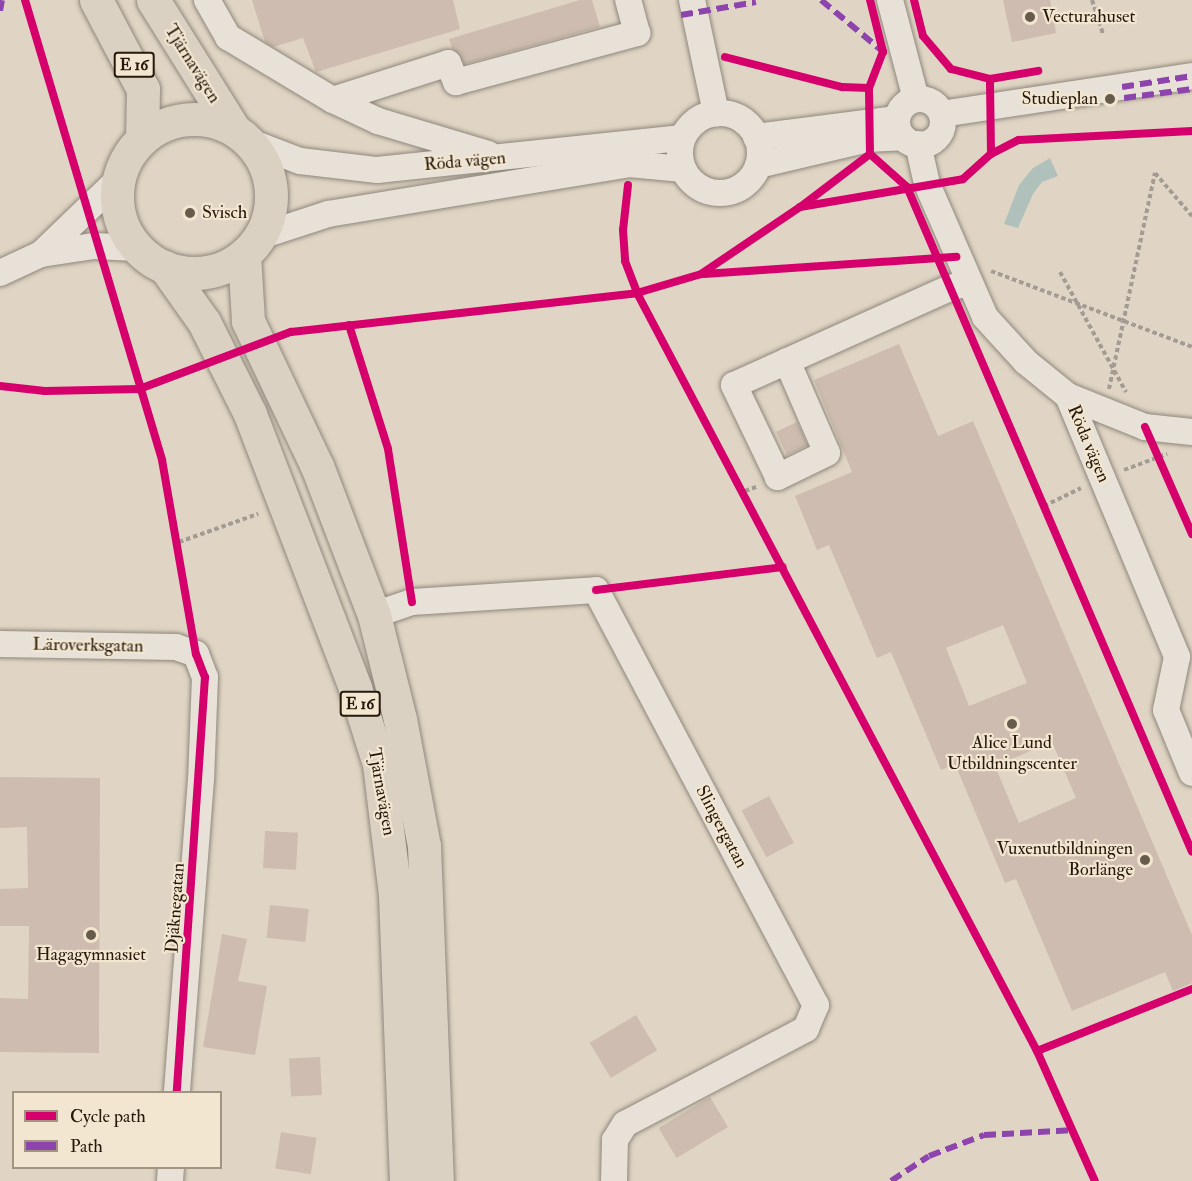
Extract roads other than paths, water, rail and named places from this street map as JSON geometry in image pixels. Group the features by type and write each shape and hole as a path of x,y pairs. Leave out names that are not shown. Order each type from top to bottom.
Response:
{"highway":[{"name":"E 16","path":"96,0 143,89 142,139"},
{"name":"Tjärnavägen","path":"153,0 242,135"},
{"path":"195,118 242,135 268,171 271,187 272,204 253,245 206,272 165,267 137,248 121,219 119,179 127,157 142,139 176,120 195,118"},
{"name":"Tjärnavägen","path":"253,245 248,321 318,466 374,615 424,846 437,1181"},
{"name":"Tjärnavägen","path":"165,267 204,322 250,414 351,677 380,764 396,906 406,1181"}],"street":[{"path":"207,0 228,37 333,100 378,121 503,159"},
{"path":"333,100 448,63 456,82 638,33 628,0"},
{"path":"692,0 716,113"},
{"path":"890,0 916,99"},
{"path":"942,121 1123,93 1192,76"},
{"path":"1123,93 1192,89"},
{"path":"906,133 903,106 916,99 932,102 942,121"},
{"path":"716,113 740,118 756,137 758,165 744,185 722,193 699,187 683,169 682,138 696,121 716,113"},
{"path":"756,137 906,133 933,141 942,121"},
{"name":"Röda vägen","path":"906,133 956,257 985,317 1026,362 1068,396 1177,657 1166,710 1192,773"},
{"path":"758,165 869,139 906,133"},
{"name":"Röda vägen","path":"242,135 300,161 377,170 503,159 682,138"},
{"name":"Röda vägen","path":"253,245 328,214 629,164 683,169"},
{"path":"41,254 119,179"},
{"path":"0,273 41,254 94,246 137,248"},
{"path":"787,361 968,282"},
{"path":"1068,396 1103,413 1145,427 1192,432"},
{"name":"Slingergatan","path":"374,615 412,602 596,590 816,1005 806,1029 625,1124 615,1140 614,1181"},
{"name":"Läroverksgatan","path":"0,644 176,647"},
{"name":"Djäknegatan","path":"176,647 196,654 205,677 177,1091"}],"place":[{"name":"Vecturahuset","path":"1030,17"},
{"name":"Studieplan","path":"1110,99"},
{"name":"Svisch","path":"190,213"},
{"name":"Alice Lund Utbildningscenter","path":"1012,724"},
{"name":"Vuxenutbildningen Borlänge","path":"1145,860"},
{"name":"Hagagymnasiet","path":"91,935"}]}
